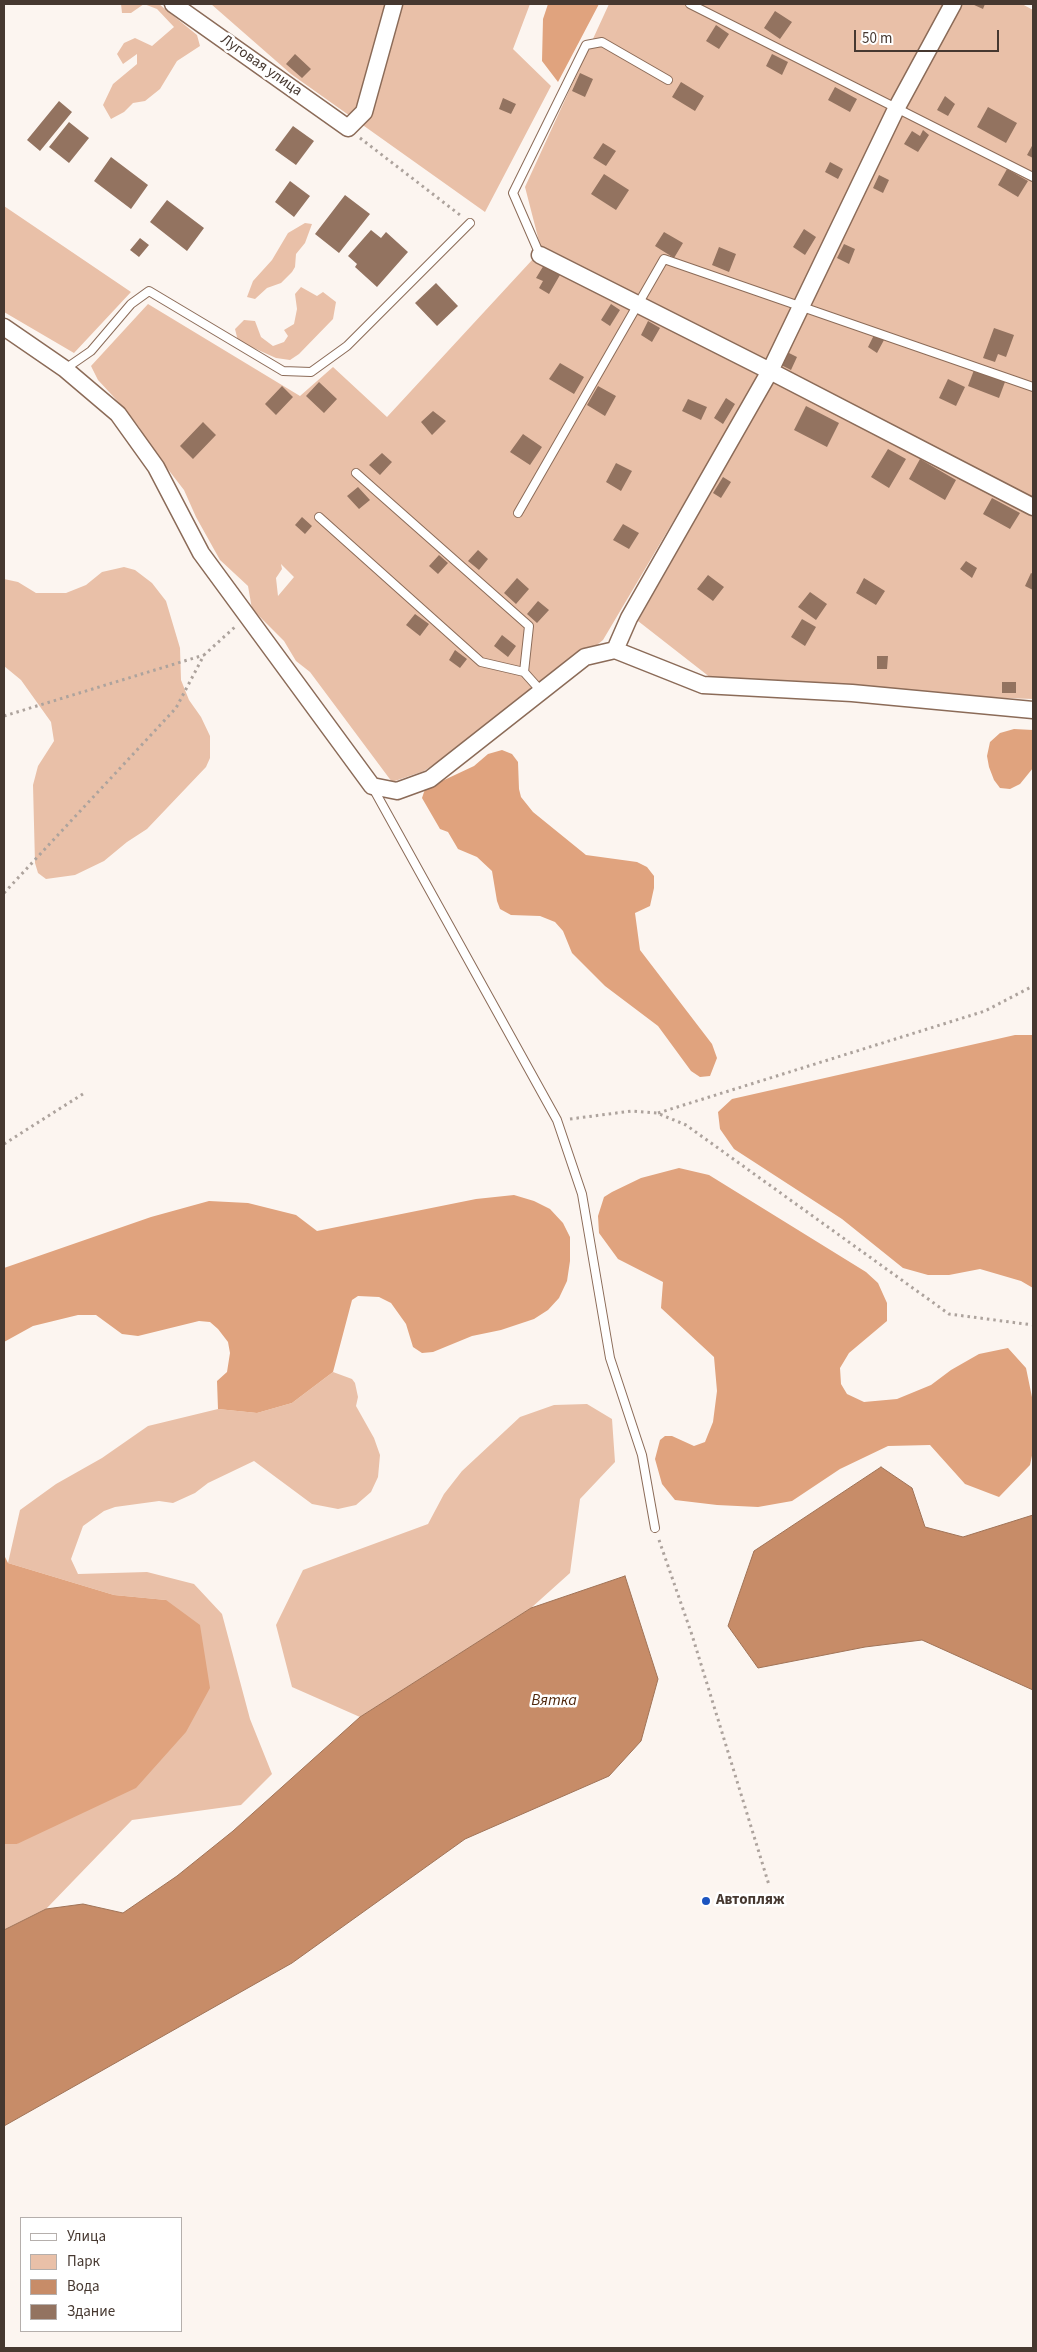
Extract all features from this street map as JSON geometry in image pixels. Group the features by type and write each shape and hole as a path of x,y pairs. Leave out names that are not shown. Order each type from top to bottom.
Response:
{"street":[{"name":"Луговая улица","path":"173,4 348,128"},
{"path":"348,128 364,112 394,4"},
{"path":"615,650 628,618 770,370 802,308 896,109 953,4"},
{"path":"540,255 638,306 770,370 1033,507"},
{"path":"4,327 65,369 118,414 156,467 201,553 372,786 397,791 430,779 585,656 615,650 703,685 852,693 1033,710"}],"lane":[{"path":"690,4 1033,177"},
{"path":"540,255 513,194 586,45 602,42 668,80"},
{"path":"65,369 91,351 131,304 149,291 283,371 311,372 347,346 470,223"},
{"path":"518,513 664,259 1033,387"},
{"path":"356,473 529,626 524,672"},
{"path":"319,517 481,662 524,672 542,691"},
{"path":"372,786 557,1120 582,1194 610,1358 642,1455 654,1528"}],"path":[{"path":"348,128 470,223"},
{"path":"4,893 176,708 204,655 247,616"},
{"path":"4,716 204,655"},
{"path":"656,1113 985,1011 1033,986"},
{"path":"4,1144 86,1092"},
{"path":"557,1120 632,1111 656,1113 686,1125 948,1314 1033,1325"},
{"path":"654,1528 692,1635 769,1885"}],"green space":[{"path":"121,4 144,4 131,13 122,13"},
{"path":"144,4 159,4 197,35 200,46 177,61 160,89 145,101 133,103 124,112 111,119 103,105 113,84 137,64 137,54 123,64 117,54 124,43 135,38 152,46 174,27 157,9"},
{"path":"211,4 530,4 513,49 551,86 485,212 291,74"},
{"path":"609,4 945,4 768,360 541,249 525,187"},
{"path":"958,4 1022,4 1033,10 1033,501 775,366"},
{"path":"4,206 131,292 74,353 4,312"},
{"path":"305,223 312,224 305,243 296,254 295,267 292,272 281,283 267,288 255,299 247,297 253,281 272,260 288,233"},
{"path":"533,259 761,373 603,640 541,691 424,771 392,782 310,672 296,661 284,641 252,609 248,586 220,560 196,517 184,490 150,446 139,427 98,380 91,366 148,304 300,396 333,367 387,417","holes":["281,564 294,577 278,596 276,578 282,569"]},
{"path":"301,287 317,296 323,292 336,302 333,319 299,354 290,360 276,358 238,341 235,329 244,320 255,321 261,337 273,346 284,342 288,336 284,330 294,324 297,309 295,294"},
{"path":"775,380 1033,514 1033,699 951,696 711,678 638,621"},
{"path":"124,567 135,570 152,583 166,601 180,648 181,680 189,700 201,717 210,736 210,758 206,767 147,829 127,842 104,861 75,875 46,879 38,873 35,863 33,785 38,766 54,741 51,722 21,680 4,666 4,579 18,582 36,593 66,593 86,585 102,572"},
{"path":"333,1372 352,1379 355,1383 358,1397 356,1406 374,1438 380,1455 378,1477 371,1492 356,1505 338,1509 312,1504 254,1461 208,1483 195,1493 173,1503 159,1501 115,1507 104,1511 83,1526 71,1559 78,1574 147,1572 194,1584 222,1614 250,1719 272,1774 241,1805 132,1820 46,1909 4,1930 4,1844 17,1844 166,1600 114,1595 8,1563 20,1510 56,1484 102,1458 148,1426 218,1409 257,1413 292,1403"},
{"path":"587,1404 612,1419 615,1462 580,1499 570,1573 531,1608 360,1717 292,1687 276,1625 303,1570 428,1524 444,1494 462,1471 520,1417 554,1405"}],"shaded area":[{"path":"548,4 599,4 558,82 542,61 543,19"},
{"path":"1014,729 1033,730 1033,768 1020,784 1010,789 1000,788 994,780 989,767 987,756 990,742 1000,733"},
{"path":"502,750 512,754 518,762 521,797 533,812 586,855 637,862 647,867 654,876 654,888 650,906 635,913 640,950 712,1044 717,1058 710,1076 700,1077 691,1071 658,1026 605,986 572,953 563,931 555,922 540,916 511,915 500,909 492,871 477,857 458,849 448,832 440,829 422,798 425,789 474,766 488,754"},
{"path":"1015,1035 1033,1035 1033,1288 1021,1281 980,1269 949,1275 928,1275 903,1268 842,1219 734,1149 720,1129 718,1112 732,1099"},
{"path":"679,1168 709,1175 866,1272 878,1283 887,1303 887,1321 849,1353 840,1368 841,1384 847,1394 864,1402 897,1399 931,1385 951,1370 979,1354 1008,1348 1026,1368 1033,1402 1033,1451 1030,1465 999,1497 965,1484 930,1445 888,1446 840,1469 792,1501 758,1507 675,1500 662,1484 655,1459 660,1440 665,1436 672,1436 694,1446 705,1442 713,1422 717,1391 714,1357 661,1308 663,1282 618,1259 599,1233 598,1216 604,1197 612,1192 641,1178"},
{"path":"514,1195 534,1201 550,1209 563,1223 570,1237 570,1261 567,1281 559,1298 548,1310 534,1319 501,1330 472,1336 433,1352 422,1353 413,1347 406,1324 391,1303 379,1297 358,1296 352,1300 333,1372 292,1403 257,1413 218,1409 217,1381 227,1372 230,1353 228,1342 210,1322 199,1321 138,1336 122,1334 96,1315 78,1315 33,1326 4,1342 4,1268 151,1217 209,1201 248,1203 296,1215 317,1231 476,1199"},
{"path":"4,1555 8,1563 114,1595 166,1600 200,1625 210,1688 186,1732 136,1788 17,1844 4,1844"}],"water":[{"path":"881,1467 912,1488 925,1527 963,1537 1033,1515 1033,1690 922,1640 865,1647 758,1668 728,1626 754,1551"},
{"name":"Вятка","path":"625,1576 658,1679 641,1741 609,1776 465,1839 292,1963 4,2126 4,1930 46,1909 83,1904 123,1913 177,1876 233,1831 360,1717 531,1608"}],"building":[{"path":"972,4 985,4 983,9"},
{"path":"775,11 792,22 780,39 764,28"},
{"path":"716,25 729,34 719,49 706,41"},
{"path":"295,54 311,69 302,78 286,64"},
{"path":"772,54 788,62 782,75 766,66"},
{"path":"580,73 593,79 585,97 572,91"},
{"path":"681,82 704,96 695,111 672,97"},
{"path":"835,87 857,99 850,112 828,100"},
{"path":"945,96 955,104 948,116 937,110"},
{"path":"503,98 516,104 511,114 499,109"},
{"path":"59,101 72,112 40,151 27,140"},
{"path":"988,107 1017,123 1006,143 977,127"},
{"path":"69,122 89,138 69,163 49,147"},
{"path":"293,126 314,141 296,165 275,150"},
{"path":"923,130 929,135 918,152 904,144 912,131 920,136"},
{"path":"603,143 616,151 606,166 593,158"},
{"path":"1033,144 1033,158 1027,155"},
{"path":"111,157 148,185 131,209 94,181"},
{"path":"830,162 843,169 838,179 825,172"},
{"path":"1007,169 1028,181 1018,197 998,185"},
{"path":"604,174 629,190 616,210 591,194"},
{"path":"879,175 889,180 883,193 873,188"},
{"path":"290,181 310,196 294,217 275,202"},
{"path":"345,195 370,214 339,253 315,234"},
{"path":"167,200 204,228 187,251 150,222"},
{"path":"804,229 816,237 805,255 793,247"},
{"path":"371,230 381,238 386,232 408,252 377,287 355,267 357,264 348,256"},
{"path":"664,232 683,243 674,258 655,246"},
{"path":"140,238 149,245 139,257 130,250"},
{"path":"844,244 855,249 849,264 837,258"},
{"path":"719,247 736,254 729,272 712,265"},
{"path":"544,265 560,275 549,294 539,288 543,281 536,278"},
{"path":"436,283 458,306 437,326 415,303"},
{"path":"611,304 620,310 610,326 601,320"},
{"path":"648,321 660,328 652,342 641,335"},
{"path":"994,328 1014,335 1006,357 998,354 995,362 983,358"},
{"path":"874,335 884,340 877,353 868,347"},
{"path":"787,352 797,357 791,370 781,365"},
{"path":"560,363 584,377 574,394 549,379"},
{"path":"974,370 1005,382 999,398 968,386"},
{"path":"948,379 965,387 956,406 939,398"},
{"path":"319,382 337,399 324,413 306,396"},
{"path":"282,386 293,397 276,415 265,404"},
{"path":"598,386 616,396 605,416 587,405"},
{"path":"726,398 735,404 723,424 714,418"},
{"path":"688,399 707,407 701,420 682,411"},
{"path":"806,406 839,423 827,447 794,430"},
{"path":"433,411 446,421 432,435 421,422"},
{"path":"203,422 216,435 193,459 180,446"},
{"path":"523,434 542,447 530,465 510,452"},
{"path":"888,449 906,459 889,488 871,477"},
{"path":"382,453 392,462 380,475 369,465"},
{"path":"920,459 956,480 945,500 909,479"},
{"path":"616,463 632,471 621,491 606,482"},
{"path":"723,477 731,482 721,498 713,493"},
{"path":"358,487 370,500 359,509 347,496"},
{"path":"992,498 1020,513 1010,529 983,514"},
{"path":"302,517 312,526 305,534 295,525"},
{"path":"623,524 639,533 629,549 613,540"},
{"path":"478,550 488,559 479,570 468,561"},
{"path":"439,555 448,563 438,574 429,566"},
{"path":"966,561 977,568 972,578 960,569"},
{"path":"1031,573 1033,574 1033,590 1025,586"},
{"path":"708,575 724,587 713,601 697,589"},
{"path":"517,578 529,589 516,604 504,593"},
{"path":"864,578 885,591 876,605 856,593"},
{"path":"810,592 827,604 816,620 798,607"},
{"path":"538,601 549,610 537,623 527,614"},
{"path":"415,614 429,624 420,636 406,625"},
{"path":"802,619 816,627 805,646 791,637"},
{"path":"502,635 516,646 508,657 494,646"},
{"path":"455,650 467,659 460,668 449,660"},
{"path":"877,656 888,656 887,669 877,669"},
{"path":"1002,682 1016,682 1016,693 1002,693"}],"place":[{"name":"Автопляж","path":"706,1901"}]}
